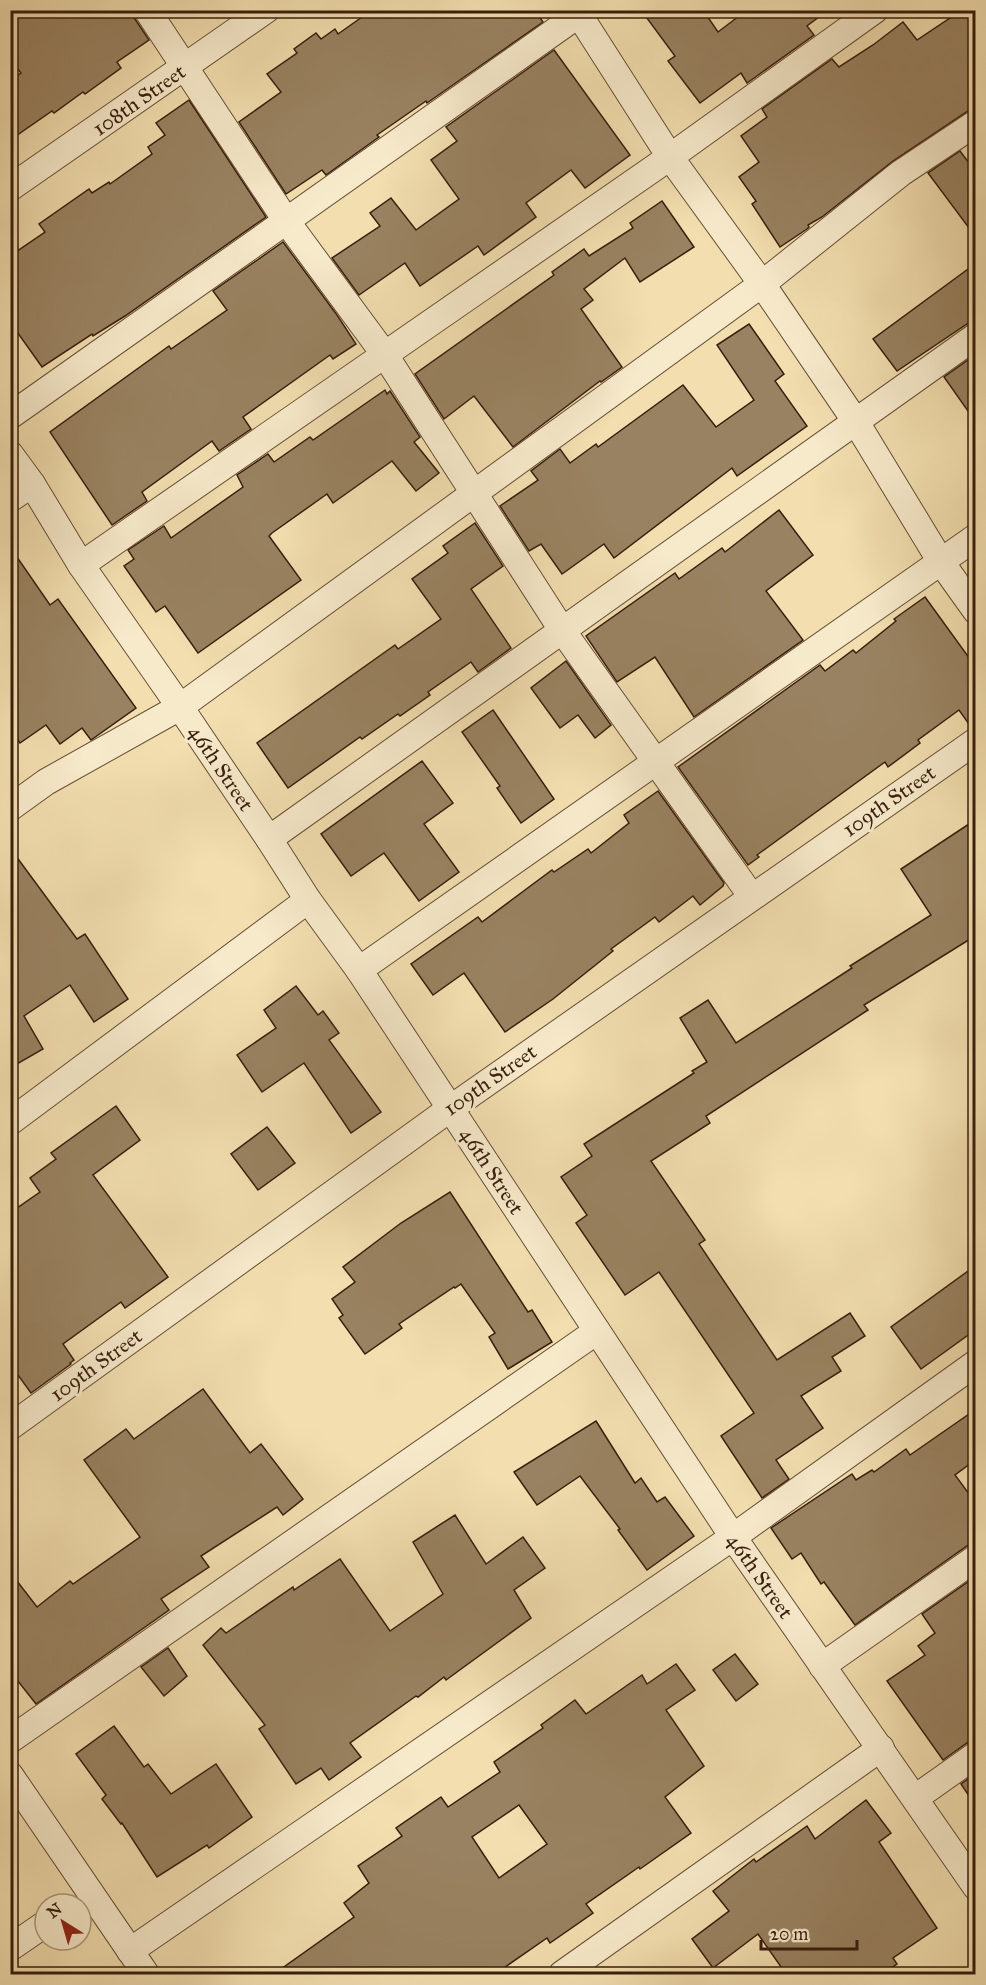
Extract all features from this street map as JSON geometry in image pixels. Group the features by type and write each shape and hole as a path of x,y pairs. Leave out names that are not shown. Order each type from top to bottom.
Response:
{"street":[{"path":"147,10 287,222 385,355 562,630 752,897"},
{"name":"108th Street","path":"10,188 186,68 266,10"},
{"path":"81,565 670,157 875,10"},
{"path":"10,416 287,222 580,12 670,157 762,284 856,422 941,562 975,611"},
{"path":"10,808 46,782 180,707 762,284 901,173 975,123"},
{"path":"269,839 975,336"},
{"name":"46th Street","path":"10,454 32,484 81,565 451,1107 733,1537 975,1887"},
{"path":"10,499 32,484"},
{"path":"359,970 975,537"},
{"name":"109th Street","path":"10,1427 451,1107 975,741"},
{"path":"10,1122 308,900"},
{"path":"10,1740 597,1331"},
{"path":"130,1951 733,1537 975,1363"},
{"path":"822,1665 975,1558"},
{"path":"562,1974 881,1749"},
{"path":"915,1798 975,1755"},
{"path":"10,1775 78,1892"},
{"path":"93,1911 130,1951 146,1974"},
{"path":"10,1948 33,1932"}],"building":[{"path":"10,10 129,10 149,40 117,62 121,68 85,94 83,92 54,113 52,111 10,140 10,81 21,73 10,59"},
{"path":"372,10 535,10 543,22 377,135 379,137 326,175 322,170 286,194 239,122 281,92 267,74 297,53 294,49 316,33 321,39 335,29 338,34"},
{"path":"641,10 703,10 718,32 747,10 828,10 807,26 814,35 747,83 741,73 700,103 668,61 675,56"},
{"path":"962,10 975,10 975,108 893,161 822,217 808,225 807,229 780,247 752,204 756,201 739,177 759,162 741,136 767,117 762,109 832,59 839,67 903,22 917,40"},
{"path":"554,50 630,155 585,188 571,170 526,203 536,217 484,255 478,246 420,286 405,263 359,295 332,258 380,226 370,213 391,198 416,230 459,199 431,160 457,141 446,127"},
{"path":"189,100 266,217 125,316 93,336 92,334 42,367 10,322 10,256 45,232 39,224 89,189 92,193 109,182 110,184 152,154 148,147 165,135 156,123"},
{"path":"960,151 975,171 975,236 928,173"},
{"path":"662,201 694,247 640,282 625,258 584,289 593,300 581,309 622,367 513,447 474,396 444,419 415,374 554,275 552,272 584,249 589,256 633,228 630,223"},
{"path":"283,242 356,344 333,359 330,355 243,417 251,429 219,451 212,441 142,492 147,501 112,525 50,432 169,346 171,349 227,310 213,291"},
{"path":"975,264 975,321 897,371 873,339"},
{"path":"749,324 784,374 775,381 807,426 737,476 732,468 614,558 604,544 562,574 541,544 529,551 500,506 538,480 531,471 560,449 570,463 596,444 598,447 683,385 716,427 754,400 717,345"},
{"path":"975,355 975,421 944,377"},
{"path":"385,390 387,394 390,391 420,437 414,442 439,473 416,491 392,461 333,503 327,494 272,533 269,536 301,580 198,653 165,606 156,612 124,566 134,559 128,550 164,526 171,538 243,487 237,475 268,454 274,462 310,437 313,440"},
{"path":"779,510 813,555 766,591 803,640 694,717 655,657 617,682 586,636 675,573 679,579 722,548 725,552"},
{"path":"475,523 503,566 471,589 511,648 478,672 471,662 428,692 430,695 400,716 398,714 362,739 360,737 288,788 257,743 395,645 398,649 441,619 412,579 448,553 443,546"},
{"path":"10,547 50,605 58,599 136,708 91,740 82,728 60,744 46,725 20,743 10,729"},
{"path":"925,597 975,666 975,726 971,727 959,710 918,740 920,743 888,767 885,762 757,855 759,857 748,865 678,767 820,665 825,671 853,650 856,653 896,621 894,619"},
{"path":"566,661 611,725 595,738 578,715 560,728 531,688"},
{"path":"493,710 554,799 521,823 497,788 500,786 462,732"},
{"path":"422,761 453,803 424,824 459,872 419,901 384,853 351,876 321,834"},
{"path":"658,791 724,883 723,886 700,905 693,896 659,922 655,917 611,949 613,951 553,999 505,1032 464,973 433,995 411,964 478,917 482,922 552,870 554,872 588,849 591,853 629,823 624,815"},
{"path":"975,820 975,936 864,1005 868,1010 706,1116 710,1123 651,1161 705,1240 699,1244 777,1360 850,1313 865,1336 832,1357 841,1371 801,1396 823,1428 776,1460 789,1479 762,1498 721,1436 754,1413 659,1272 625,1295 576,1223 587,1215 561,1177 592,1156 584,1144 694,1073 692,1071 707,1062 680,1018 708,1000 736,1043 852,968 850,966 931,915 901,869"},
{"path":"10,848 77,939 85,934 128,999 94,1022 70,985 24,1016 43,1049 10,1068"},
{"path":"296,986 318,1015 323,1011 339,1033 329,1040 381,1112 351,1133 304,1063 262,1092 237,1055 276,1028 264,1010"},
{"path":"116,1106 140,1140 93,1175 168,1277 125,1308 121,1302 63,1344 74,1360 31,1393 10,1364 10,1213 40,1192 30,1178 56,1159 51,1153"},
{"path":"267,1127 295,1163 258,1190 231,1154"},
{"path":"450,1192 528,1312 532,1310 552,1342 508,1369 489,1337 495,1333 461,1284 399,1324 402,1328 365,1354 339,1318 343,1315 332,1299 355,1282 343,1267 401,1223"},
{"path":"975,1266 975,1330 921,1369 891,1327"},
{"path":"203,1389 250,1453 261,1444 303,1499 283,1515 277,1507 201,1556 209,1567 161,1599 169,1610 36,1704 10,1671 10,1572 37,1607 70,1581 73,1584 140,1537 84,1460 126,1429 134,1439"},
{"path":"975,1410 975,1460 955,1475 975,1502 975,1543 967,1546 855,1625 824,1582 821,1584 801,1553 792,1559 771,1528 852,1474 856,1480 872,1470 874,1472 906,1449 910,1455"},
{"path":"596,1421 635,1483 641,1478 657,1502 665,1497 694,1536 647,1570 618,1530 620,1529 580,1476 537,1505 514,1472"},
{"path":"455,1515 486,1564 523,1537 545,1568 514,1590 531,1618 446,1680 444,1677 350,1743 361,1757 329,1780 321,1768 296,1784 259,1729 265,1725 203,1645 221,1628 226,1633 293,1587 294,1590 340,1559 390,1631 443,1594 413,1542"},
{"path":"975,1577 975,1740 943,1760 887,1681 925,1655 918,1646 935,1633 922,1614"},
{"path":"168,1648 187,1676 164,1696 141,1667"},
{"path":"735,1654 758,1684 736,1701 713,1670"},
{"path":"676,1664 695,1690 666,1710 704,1766 665,1797 691,1833 586,1904 593,1913 550,1943 547,1938 495,1974 274,1974 354,1917 344,1903 369,1883 358,1866 402,1836 396,1828 441,1797 448,1807 500,1772 494,1762 543,1728 541,1725 575,1700 586,1714 642,1675 647,1684","holes":["519,1805 547,1844 499,1878 472,1837"]},
{"path":"114,1726 144,1767 148,1764 171,1794 216,1764 252,1817 209,1848 207,1845 157,1877 122,1823 102,1799 106,1795 76,1754"},
{"path":"975,1774 975,1805 961,1784"},
{"path":"866,1800 891,1833 879,1842 937,1928 893,1958 897,1964 882,1974 786,1974 758,1934 713,1968 692,1939 729,1911 713,1891 754,1859 756,1862 807,1826 815,1839"}]}
